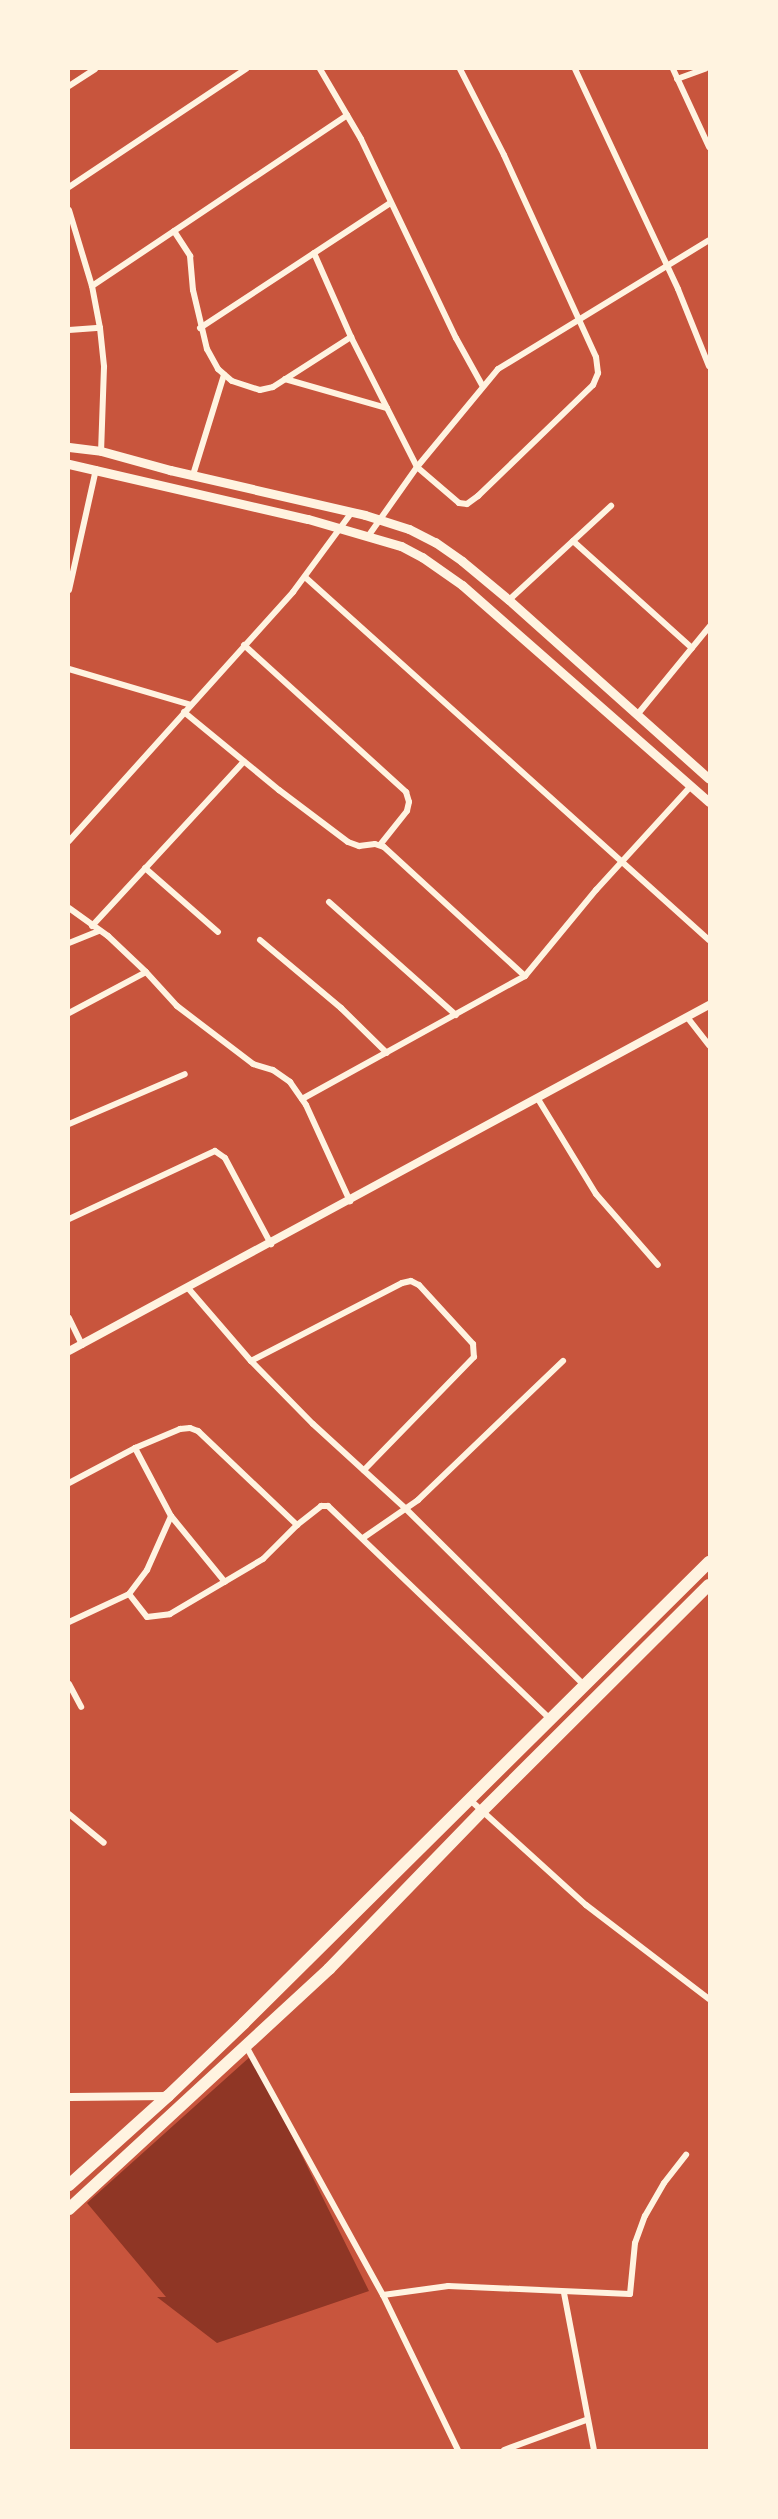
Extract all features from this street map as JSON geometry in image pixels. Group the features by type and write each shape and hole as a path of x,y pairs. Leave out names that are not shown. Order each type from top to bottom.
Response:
{"highway":[{"path":"69,2185 168,2096 469,1798 586,1687 709,1563"},
{"path":"69,2209 328,1969 482,1811 709,1585"}],"main road":[{"path":"69,447 101,451 352,512 409,529 435,542 509,600 707,773"},
{"path":"69,464 342,528 369,535 415,553 454,579 709,802"}],"street":[{"path":"69,86 95,69"},
{"path":"69,187 246,69"},
{"path":"320,69 347,115 456,338 482,385"},
{"path":"314,253 351,337 417,467 436,487 459,503 467,504 478,496 593,385 598,373 596,357 504,155 460,69"},
{"path":"575,69 667,265 709,366"},
{"path":"673,69 709,147"},
{"path":"677,79 705,69"},
{"path":"92,286 347,115"},
{"path":"200,328 390,203"},
{"path":"69,210 92,286 100,328 104,368 101,451"},
{"path":"174,231 190,256 200,328 207,349 224,375 242,386 260,390 273,387 351,337"},
{"path":"369,535 417,467 482,385 511,359 709,240"},
{"path":"69,330 100,328"},
{"path":"193,475 224,375"},
{"path":"285,379 387,408"},
{"path":"69,590 96,469"},
{"path":"509,600 611,506"},
{"path":"69,841 305,577 352,512"},
{"path":"573,541 692,648"},
{"path":"305,577 709,940"},
{"path":"638,715 709,627"},
{"path":"244,645 406,792 409,802 407,811 380,845"},
{"path":"69,669 191,705"},
{"path":"184,712 348,842 359,846 380,845 525,976"},
{"path":"92,926 244,761"},
{"path":"302,1099 525,976 622,862 691,786"},
{"path":"145,868 218,932"},
{"path":"329,902 456,1015"},
{"path":"69,908 146,972 177,1006 253,1064 281,1075 302,1099 351,1201"},
{"path":"69,943 99,931"},
{"path":"260,940 341,1008 387,1053"},
{"path":"69,1013 146,972"},
{"path":"69,1351 351,1201 709,1005"},
{"path":"687,1017 709,1045"},
{"path":"69,1124 185,1074"},
{"path":"538,1099 596,1194 658,1265"},
{"path":"69,1219 211,1150 225,1158 271,1244"},
{"path":"251,1361 402,1282 411,1281 419,1285 473,1344 474,1357 364,1470"},
{"path":"188,1288 251,1361 313,1424 406,1509 586,1687"},
{"path":"69,1318 82,1345"},
{"path":"363,1538 406,1509 563,1361"},
{"path":"69,1483 135,1448 180,1429 194,1429 297,1525"},
{"path":"135,1448 171,1516 225,1582"},
{"path":"129,1594 143,1615 151,1617 170,1614 263,1559 297,1525 321,1506 328,1506 551,1720"},
{"path":"69,1622 129,1594 147,1570 171,1516"},
{"path":"69,1684 81,1707"},
{"path":"469,1798 586,1905 709,1999"},
{"path":"69,1814 104,1843"},
{"path":"246,2046 383,2295 458,2450"},
{"path":"69,2097 168,2096"},
{"path":"383,2295 448,2286 564,2293 630,2294 635,2243 645,2216 664,2182 686,2155"},
{"path":"564,2293 586,2420 594,2450"},
{"path":"504,2450 586,2420"}],"shaded area":[{"path":"252,2055 369,2291 217,2343 157,2297 166,2297 87,2203"}]}
